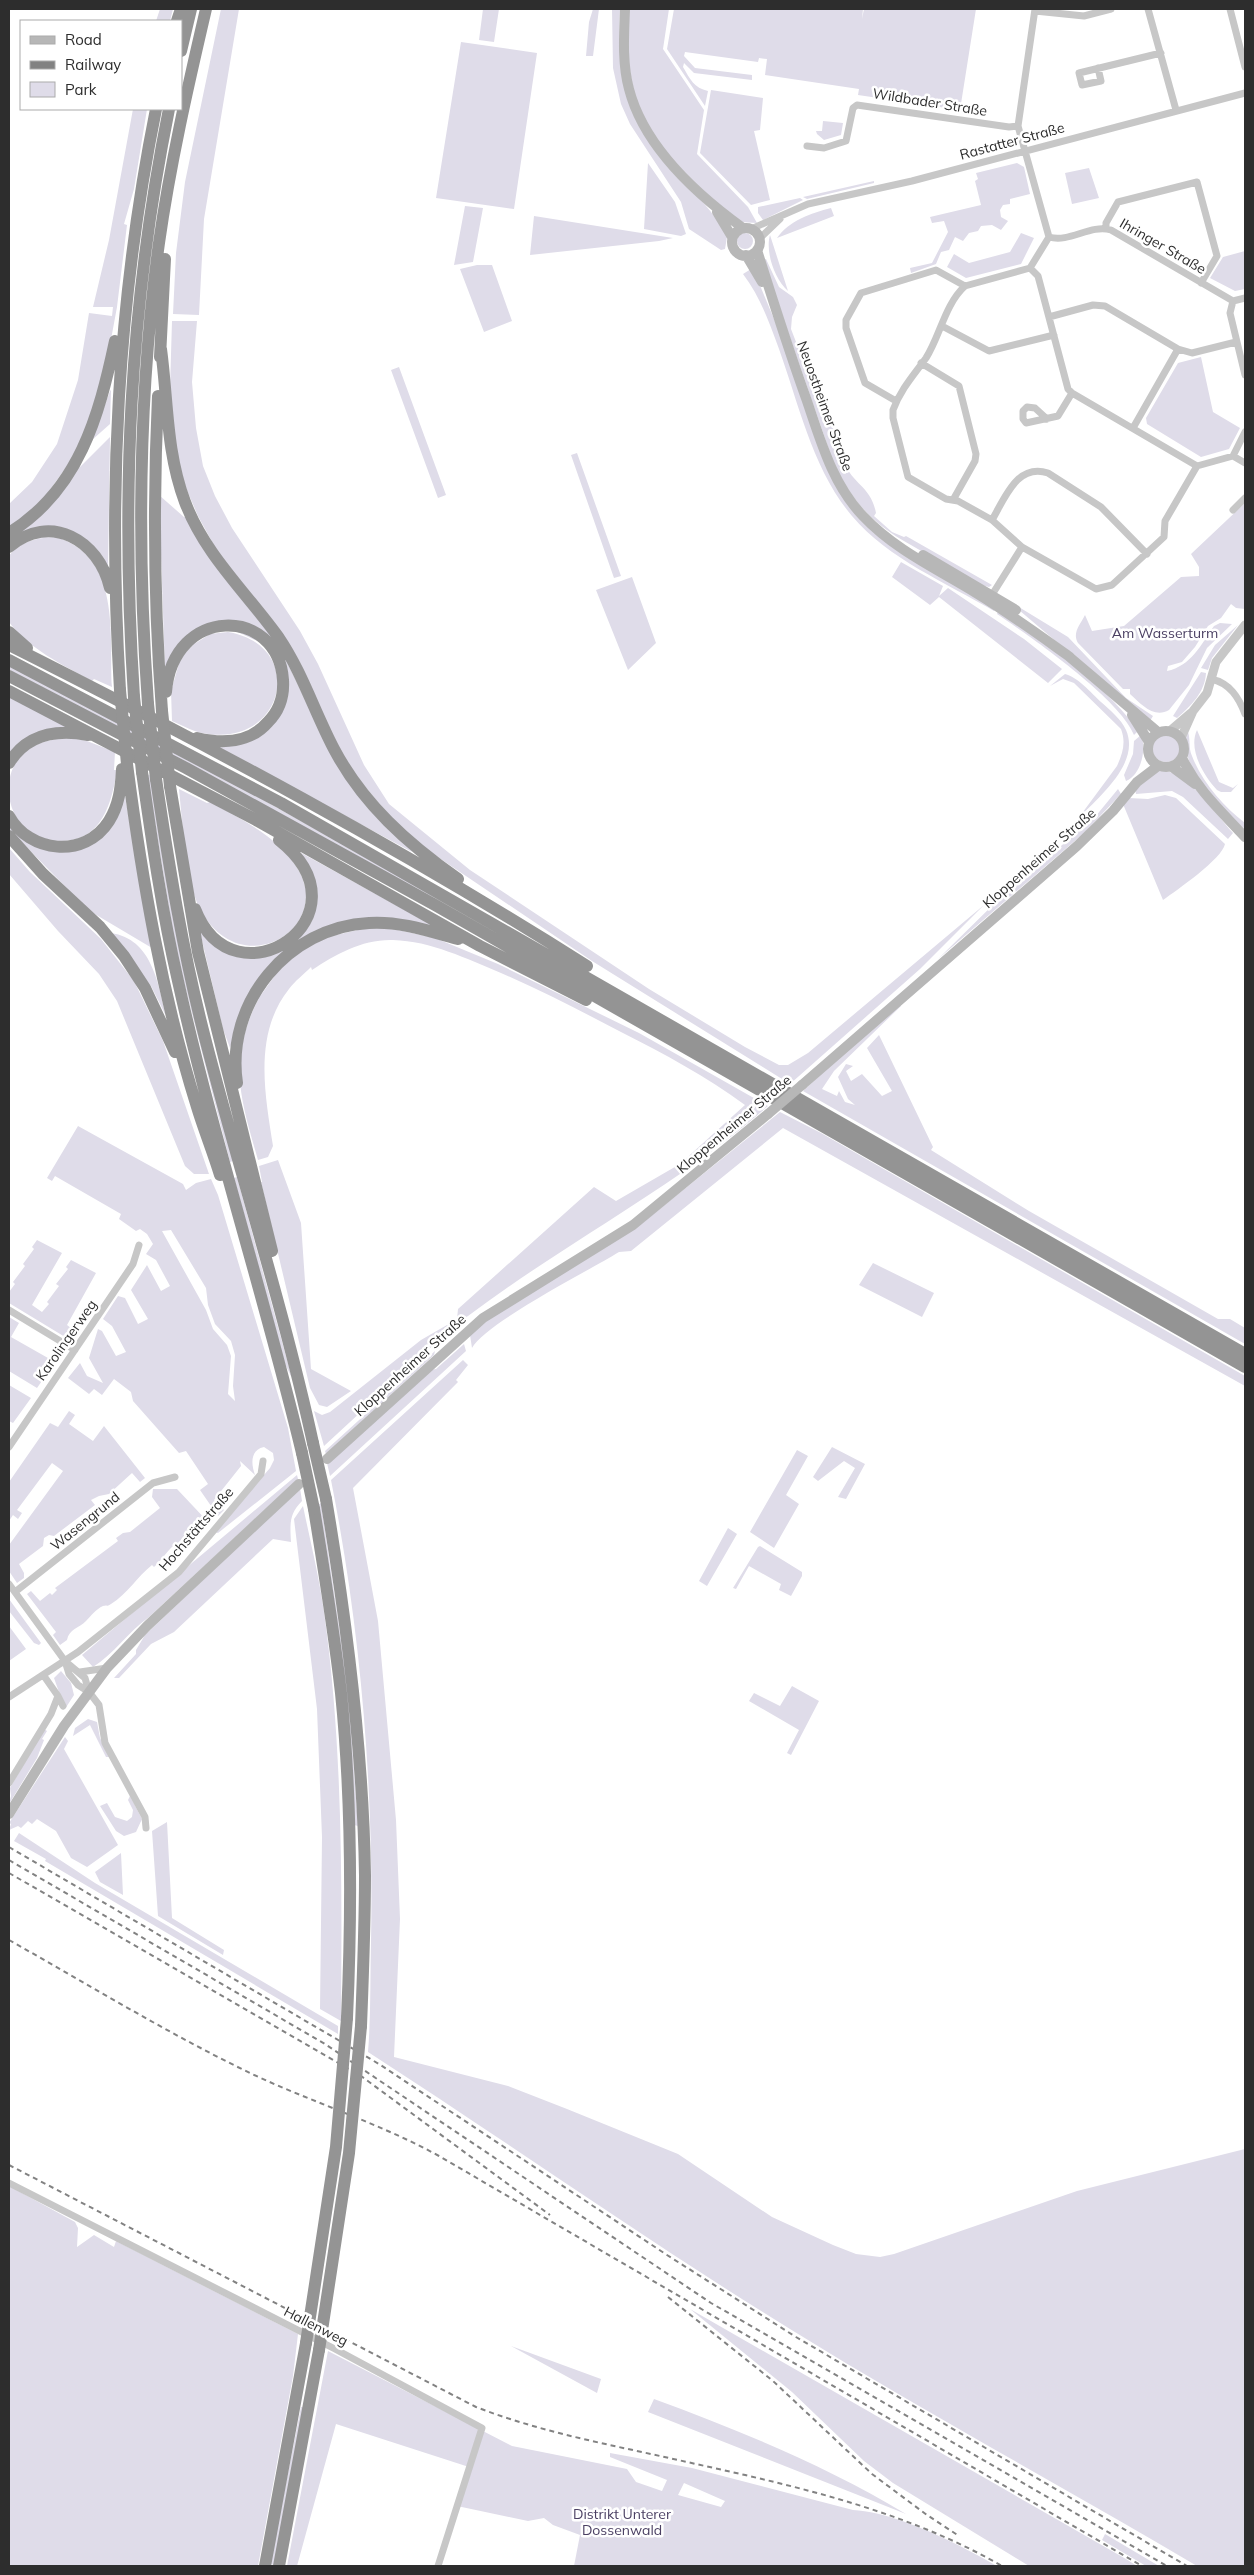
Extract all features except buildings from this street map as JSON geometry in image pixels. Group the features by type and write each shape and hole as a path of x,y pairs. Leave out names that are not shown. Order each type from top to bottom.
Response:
{"highway":[{"path":"182,47 191,9"},
{"path":"206,9 170,189 143,429 140,513 142,606 148,704 167,854 190,976 272,1252 268,1265 326,1499 346,1625 361,1778 364,1885 361,2026 349,2153 319,2350 279,2566"},
{"path":"156,110 140,193 130,316 115,453 115,610 125,740 125,763 152,924 171,1010 197,1108"},
{"path":"169,110 145,251 130,316 131,395 126,525 134,697 142,772 170,946 221,1165"},
{"path":"9,532 26,521 50,500 76,465 97,418 118,328 130,316"},
{"path":"156,316 173,464 184,500 198,531 217,561 267,623 288,653 334,749 365,797 406,839 469,887 482,900"},
{"path":"160,349 154,516 156,613 162,711 170,786 185,886 212,1011 244,1128"},
{"path":"9,547 21,538 39,532 63,533 77,539 93,552 101,564 109,584 115,610"},
{"path":"162,711 172,662 182,645 197,633 214,627 234,626 255,633 270,646 280,665 284,686 276,712 265,726 249,736 228,742 207,740 181,733"},
{"path":"9,632 49,665"},
{"path":"9,645 181,733 482,900 594,971 623,997"},
{"path":"9,660 281,803 1245,1354"},
{"path":"9,676 273,815 1245,1367"},
{"path":"9,690 256,820 480,946 608,1011 640,1022"},
{"path":"9,763 26,743 44,734 67,732 100,737"},
{"path":"9,816 24,836 41,845 66,847 89,840 108,823 116,807 125,763"},
{"path":"185,886 205,928 220,942 233,950 249,953 268,952 285,944 295,936 305,924 311,907 310,880 295,854 256,820"},
{"path":"9,836 43,874 100,927 124,956 161,1020 221,1165 246,1237 302,1453 314,1509 336,1655 347,1779 351,1891 347,2018 336,2147 306,2343 265,2566"},
{"path":"244,1158 244,1128 236,1072 239,1031 247,1008 259,986 273,968 292,952 331,930 376,922 406,925 480,946"}],"main road":[{"name":"Neuostheimer Straße","path":"625,9 626,76 640,119 664,156 714,207 747,228 758,245 770,296 822,444 836,478 852,504 889,538 939,563 990,597 1026,617 1123,705 1158,732"},
{"name":"Neuostheimer Straße","path":"714,207 732,237 734,250 746,256 770,296"},
{"path":"732,237 747,228"},
{"path":"746,256 758,245"},
{"name":"Neuostheimer Straße","path":"1123,705 1149,742"},
{"path":"1172,766 1182,758 1185,748 1181,738 1170,731 1158,732 1149,742 1149,756 1158,766 1172,766 1198,786"},
{"name":"Kloppenheimer Straße","path":"1137,782 1149,756"},
{"path":"1182,758 1198,786 1221,814 1244,835"},
{"name":"Kloppenheimer Straße","path":"327,1459 483,1318 633,1225 768,1114 1098,827 1137,782 1158,766"},
{"path":"9,1814 89,1692 107,1668 146,1626 299,1484"}],"street":[{"path":"1111,9 1084,16 1035,10 1018,126 1049,237 1030,268 965,286 960,290 921,363 896,401 893,418 908,477 946,499 953,500 992,520 1022,547 1096,589 1112,585 1164,537 1165,521 1197,466 1233,456 1245,463"},
{"path":"1148,9 1176,110"},
{"path":"1230,9 1245,67"},
{"path":"1098,68 1161,53"},
{"name":"Rastatter Straße","path":"747,228 821,200 912,181 1245,93"},
{"name":"Wildbader Straße","path":"807,146 824,148 846,141 853,108 857,105 1009,127 1018,126"},
{"path":"1106,228 1118,202 1197,182 1217,256 1201,283"},
{"path":"1109,199 1116,206"},
{"name":"Rastatter Straße","path":"758,245 786,214"},
{"name":"Ihringer Straße","path":"1049,237 1059,240 1106,228 1232,301"},
{"path":"1030,268 1038,276 1068,389 1197,466"},
{"path":"896,401 865,383 846,328 846,320 861,293 936,270 965,286"},
{"path":"1245,298 1232,301 1230,313 1245,375"},
{"path":"1049,316 1093,305 1105,306 1178,350 1192,353 1236,342"},
{"path":"942,326 989,351 1054,335"},
{"path":"1133,428 1178,350"},
{"path":"921,363 959,386 976,454 975,461 953,500"},
{"path":"1047,419 1058,416 1072,393"},
{"path":"1233,456 1245,432"},
{"path":"992,520 1018,478 1039,470 1048,473 1101,507 1146,554"},
{"path":"1233,510 1245,498"},
{"path":"990,597 1022,547"},
{"path":"1170,731 1193,711 1207,693 1219,656 1243,631 1245,625"},
{"path":"1211,679 1222,682 1234,693 1245,714"},
{"path":"1181,738 1193,711"},
{"name":"Karolingerweg","path":"9,1447 133,1264 139,1245"},
{"path":"9,1310 75,1350"},
{"name":"Hochstättstraße","path":"9,1697 66,1662 179,1572 261,1474 263,1461"},
{"name":"Wasengrund","path":"15,1592 152,1483 175,1477"},
{"path":"9,1584 66,1662 85,1678 89,1692"},
{"path":"66,1662 69,1674 78,1685 89,1692 99,1705 105,1743 145,1817 146,1828"},
{"path":"80,1672 107,1668"},
{"path":"44,1676 58,1696 62,1706"},
{"path":"9,1783 50,1714 58,1696"},
{"name":"Hallenweg","path":"9,2183 335,2349 482,2428 438,2566"}],"green space":[{"path":"160,9 173,9 170,20 156,20"},
{"path":"221,9 239,9 204,219 199,315 173,314 176,253 185,182"},
{"path":"483,9 499,9 494,42 479,40"},
{"path":"593,9 599,9 593,56 586,56 589,22"},
{"path":"612,9 620,9 620,57 627,97 634,116 658,153 704,203 716,219 727,237 725,249 721,250 689,229 681,202 630,124 621,104 613,68"},
{"path":"628,9 669,9 663,49 704,110 697,154 748,207 757,223 740,222 711,199 670,157 653,135 635,98 627,55"},
{"path":"674,9 863,9 862,19 864,9 976,9 960,110 858,95 859,89 765,75 767,59 759,58 758,62 685,52 684,56 695,68 752,75 752,80 694,73 684,63 683,67 693,82 699,88 708,91 705,106 667,49"},
{"path":"461,42 537,53 514,209 436,198"},
{"path":"711,90 763,98 760,130 754,131 770,200 751,205 700,153"},
{"path":"133,110 147,110 134,189 124,224 127,225 117,307 105,372 80,448 39,505 9,528 9,504 32,482 57,444 78,380 89,313 112,316 113,307 93,307 109,240"},
{"path":"823,121 843,123 841,135 824,140 816,131 822,131"},
{"path":"648,163 675,202 686,234 681,236 644,229"},
{"path":"1017,163 1024,167 1030,194 1010,199 1010,204 1003,205 1000,210 1001,217 1008,221 1001,230 992,225 981,226 978,231 969,233 963,241 955,237 949,250 941,252 936,264 911,273 910,268 932,263 948,232 944,221 932,223 930,217 981,205 975,181 978,179 976,173"},
{"path":"1089,168 1099,198 1072,204 1065,173"},
{"path":"874,181 874,183 807,199 803,197"},
{"path":"800,198 803,200 763,220 758,213 758,207"},
{"path":"465,206 483,208 473,262 454,265"},
{"path":"831,208 834,216 777,238 801,218"},
{"path":"534,216 673,238 530,255"},
{"path":"745,233 751,235 753,241 751,247 745,249 739,247 737,241 739,235"},
{"path":"1021,233 1034,238 1021,264 966,278 947,267 954,254 969,263 1010,252"},
{"path":"770,235 788,291 779,280 772,265 769,249"},
{"path":"1245,251 1245,289 1235,291 1210,278 1223,257"},
{"path":"766,259 779,287 793,297 797,305 792,317 791,329 818,399 832,419 844,462 852,476 866,491 874,504 876,513 874,516 892,532 904,537 906,536 992,585 989,587 975,582 899,538 871,517 858,503 835,467 763,260"},
{"path":"477,265 492,265 512,321 484,332 460,269"},
{"path":"751,269 759,283 855,513 996,607 994,611 900,558 867,531 838,498 808,436 764,310 743,274"},
{"path":"172,321 197,321 192,382 196,428 203,466 215,496 232,528 300,631 318,664 364,765 389,804 470,870 649,989 745,1047 779,1065 788,1065 808,1053 984,905 920,969 790,1084 592,961 420,845 397,825 348,766 306,679 222,560 198,516 186,488 177,457 170,388"},
{"path":"1201,357 1213,412 1240,428 1229,449 1201,457 1147,424 1146,418 1178,363"},
{"path":"399,367 446,495 438,498 391,370"},
{"path":"110,391 110,424 92,440"},
{"path":"110,437 108,567 75,534 9,542 9,538"},
{"path":"577,453 621,576 614,578 571,455"},
{"path":"159,495 184,517 187,517 282,652 322,734 412,852 216,746 277,717 277,650 218,623 165,670"},
{"name":"Am Wasserturm","path":"1245,503 1245,609 1236,608 1231,604 1221,618 1208,626 1195,647 1182,662 1168,666 1167,671 1183,665 1189,660 1214,626 1220,623 1232,624 1207,648 1189,685 1169,710 1158,713 1153,712 1130,694 1130,689 1123,689 1078,643 1076,639 1077,629 1085,615 1092,631 1124,626 1181,577 1199,576 1199,567 1191,554"},
{"path":"55,537 77,547 92,561 102,579 108,600 112,687 94,679 92,681 47,656 17,632 9,622 9,556 18,547 29,541"},
{"path":"901,562 943,586 939,596 948,588 1024,639 1062,669 1048,683 939,597 930,605 892,577"},
{"path":"632,577 656,643 628,670 596,590"},
{"path":"1006,599 1068,637 1126,698 1153,716 1150,721"},
{"path":"999,609 1055,649 1093,681 1126,715 1138,731 1134,735 1125,720 1093,687 1052,653 997,614"},
{"path":"1238,625 1212,658 1208,670 1201,668 1215,645"},
{"path":"228,632 253,641 269,655 277,673 277,692 269,710 255,725 234,733 208,734 194,731 172,721 171,691 180,660 188,648 210,634"},
{"path":"9,665 174,750 530,949 9,670"},
{"path":"1201,672 1206,673 1200,692 1177,718 1173,716"},
{"path":"1065,674 1079,682 1115,715 1126,730 1129,743 1127,755 1115,780 1077,820 1117,766 1124,743 1121,729 1074,683 1063,679 1050,686"},
{"path":"9,697 67,726 9,756"},
{"path":"1187,730 1191,753 1201,775 1221,801 1245,823 1245,829 1212,798 1194,773 1186,745"},
{"path":"1197,730 1219,782 1233,788 1238,784 1231,792 1217,790 1198,762 1194,745"},
{"path":"1166,734 1176,738 1180,748 1176,758 1166,762 1156,758 1152,748 1156,738"},
{"path":"1141,735 1143,754 1139,768 1126,781 1124,775 1133,754 1134,741"},
{"path":"67,737 87,741 115,752 114,770 117,770 108,807 96,827 76,839 49,840 30,832 21,824 11,804 9,781 17,760 30,748"},
{"path":"1162,770 1173,773 1183,779 1201,795 1233,833 1228,839 1183,797 1172,791 1136,794 1135,790 1151,774"},
{"path":"147,774 151,776 233,1161 230,1162 176,951"},
{"path":"179,789 207,803 210,802 259,830 282,849 299,871 306,893 303,913 292,929 276,941 256,946 236,943 216,930 199,907 191,881 185,849"},
{"path":"1118,789 1121,794 1084,833 938,959 1001,897 1095,817"},
{"path":"124,791 152,948 88,910 9,829 9,824 16,832 83,847"},
{"path":"1165,795 1176,798 1225,844 1208,866 1163,900 1123,804 1129,798 1148,799"},
{"path":"9,848 30,872 101,939 134,981 163,1041 209,1174 194,1174 185,1166 117,1001 99,974 58,931 9,874"},
{"path":"296,850 441,930 401,920 297,944 235,1032 230,1048 223,1029 199,928 249,957 308,924 303,858"},
{"path":"384,927 435,938 498,964 639,1033 768,1106 696,1163 543,1263 468,1316 461,1320 457,1319 458,1309 594,1187 616,1201 680,1164 745,1105 715,1084 669,1057 516,980 435,947 407,941 382,940 350,949 312,970 311,967 291,986 278,1007 270,1025 264,1065 267,1106 273,1146 268,1157 258,1160 245,1113 240,1083 240,1058 245,1033 253,1009 266,987 281,968 300,952 322,939 346,931"},
{"path":"111,933 125,937 136,944 144,953 156,977 166,1016 151,986"},
{"path":"898,1003 901,1006 834,1071 822,1089 837,1096 839,1091 845,1102 855,1105 848,1099 838,1077 846,1064 853,1066 846,1071 851,1081 862,1074 882,1096 892,1091 867,1048 879,1035 933,1147 931,1150 1029,1211 1218,1319 1230,1319 1245,1328 1245,1344 803,1091"},
{"path":"780,1112 821,1133 1245,1376 1245,1386 783,1128 631,1251 619,1252 517,1311 481,1337 472,1348 470,1335 486,1321 636,1228"},
{"path":"78,1126 183,1184 186,1190 196,1183 211,1179 218,1195 288,1428 296,1471 218,1533 215,1532 270,1468 274,1460 273,1453 264,1447 256,1451 252,1462 255,1475 240,1461 241,1466 214,1500 224,1510 218,1516 200,1490 208,1484 186,1451 179,1453 133,1401 131,1392 114,1379 102,1395 94,1389 89,1394 68,1378 80,1363 87,1376 103,1383 89,1358 98,1329 102,1331 116,1356 126,1352 112,1326 103,1319 118,1296 125,1298 138,1324 148,1319 131,1290 147,1265 161,1291 170,1286 156,1260 146,1254 153,1244 147,1234 140,1229 136,1231 119,1219 121,1214 55,1176 52,1181 47,1178","holes":["171,1230 206,1288 208,1305 215,1324 231,1341 235,1355 233,1386 235,1401 228,1394 231,1356 227,1345 213,1329 206,1310 162,1231"]},
{"path":"278,1160 301,1223 311,1369 351,1391 327,1407 319,1405 310,1388 261,1182 259,1166"},
{"path":"237,1177 292,1378 285,1364 234,1178"},
{"path":"37,1240 62,1253 32,1305 42,1312 49,1304 47,1302 59,1286 56,1284 68,1269 66,1267 71,1260 96,1273 67,1325 76,1332 70,1340 9,1303 9,1292 15,1284 13,1282 25,1266 23,1264 34,1249 32,1247"},
{"path":"873,1263 934,1293 922,1317 859,1285"},
{"path":"9,1317 19,1323 11,1337 55,1362 37,1388 9,1371"},
{"path":"447,1325 453,1327 324,1446 314,1411 322,1415 330,1412 421,1340"},
{"path":"464,1344 466,1351 330,1476 327,1463 430,1370 436,1369"},
{"path":"435,1351 434,1355 326,1454 325,1451"},
{"path":"463,1360 468,1365 456,1380 458,1382 353,1488 378,1621 396,1820 400,1919 394,2057 508,2086 678,2154 772,2217 856,2254 880,2257 894,2254 1077,2191 1245,2149 1245,2566 1197,2566 891,2390 737,2296 368,2052 371,1884 368,1768 358,1652 331,1480"},
{"path":"9,1385 31,1398 13,1423 9,1421"},
{"path":"69,1411 75,1415 69,1424 93,1441 104,1426 145,1478 140,1482 132,1473 109,1494 91,1500 95,1505 54,1536 49,1535 44,1538 43,1546 19,1564 24,1573 24,1578 17,1583 9,1571 9,1545 63,1471 52,1463 17,1510 22,1513 18,1519 13,1515 9,1521 9,1482 50,1423 58,1427"},
{"path":"832,1447 865,1464 846,1499 838,1497 855,1468 844,1461 818,1481 813,1477"},
{"path":"797,1450 808,1456 786,1495 799,1504 774,1548 750,1532"},
{"path":"297,1475 298,1479 134,1629 101,1662 93,1667 82,1655"},
{"path":"300,1488 302,1501 295,1510 291,1520 291,1542 273,1539 174,1632 151,1644 119,1678 114,1678 136,1654 136,1650 145,1635"},
{"path":"153,1489 177,1489 209,1523 205,1528 196,1521 176,1546 174,1545 154,1567 152,1565 147,1569 117,1600 96,1611 72,1631 67,1640 60,1645 53,1635 56,1632 27,1594 31,1591 40,1601 50,1593 52,1595 57,1590 55,1588 118,1541 116,1538 123,1533 130,1532 160,1508 152,1497"},
{"path":"321,1503 348,1687 358,1826 354,1825 318,1505"},
{"path":"303,1506 322,1599 335,1714 341,1867 341,2021 320,2009 322,1837 317,1709 294,1519"},
{"path":"728,1528 737,1534 707,1586 699,1581"},
{"path":"760,1546 802,1572 802,1576 791,1596 779,1590 781,1584 749,1566 736,1589 733,1588"},
{"path":"9,1599 41,1643 39,1645 34,1643 9,1611"},
{"path":"9,1626 26,1649 9,1661"},
{"path":"61,1671 71,1683 74,1695 65,1709 54,1678"},
{"path":"792,1686 819,1701 791,1755 787,1753 799,1730 749,1701 754,1693 780,1706"},
{"path":"88,1719 97,1722 100,1738 110,1757 106,1757 90,1725 73,1736 75,1728"},
{"path":"44,1729 47,1731 42,1739 44,1740 37,1758 9,1804 10,1788"},
{"path":"65,1737 68,1741 64,1749 118,1845 87,1867 71,1858 56,1831 37,1819 32,1824 28,1821 21,1828 18,1826 9,1830 11,1824 9,1823"},
{"path":"130,1796 142,1819 136,1832 124,1836 116,1831 100,1806 107,1803 115,1817 127,1821 132,1817 133,1810 128,1800"},
{"path":"167,1822 172,1918 224,1950 223,1955 158,1916 152,1831"},
{"path":"19,1833 95,1883 338,2026 338,2034 45,1861 46,1859 14,1841"},
{"path":"121,1853 123,1895 100,1882 95,1872"},
{"path":"9,2186 75,2222 78,2228 77,2247 94,2235 114,2247 116,2241 298,2334 293,2376 258,2566 9,2566"},
{"path":"690,2309 1137,2566 1029,2566 893,2483 864,2461 792,2392"},
{"path":"511,2346 601,2379 597,2393"},
{"name":"Distrikt Unterer Dossenwald","path":"328,2351 512,2446 627,2469 636,2482 662,2491 667,2480 610,2457 610,2453 692,2468 853,2510 871,2512 928,2531 965,2548 997,2566 574,2566 580,2535 553,2525 544,2518 528,2521 457,2506 469,2467 336,2424 297,2566 287,2566","holes":["684,2483 725,2501 721,2507 678,2495"]},
{"path":"654,2399 783,2450 845,2480 906,2514 648,2412"},
{"path":"301,2407 303,2407 274,2565 270,2564"},
{"path":"1105,2534 1159,2566 1146,2566 1102,2540"}],"railway":[{"path":"9,1847 379,2064 667,2255 796,2337 1187,2566"},
{"path":"9,1860 325,2044 711,2303 1167,2566"},
{"path":"9,1873 361,2076 550,2215"},
{"path":"9,1940 221,2059 275,2084 393,2133 439,2156 1142,2566"},
{"path":"9,2165 476,2407 562,2434 741,2474 875,2510 961,2544 1002,2566"},
{"path":"668,2297 773,2381 872,2474 959,2536"}]}
